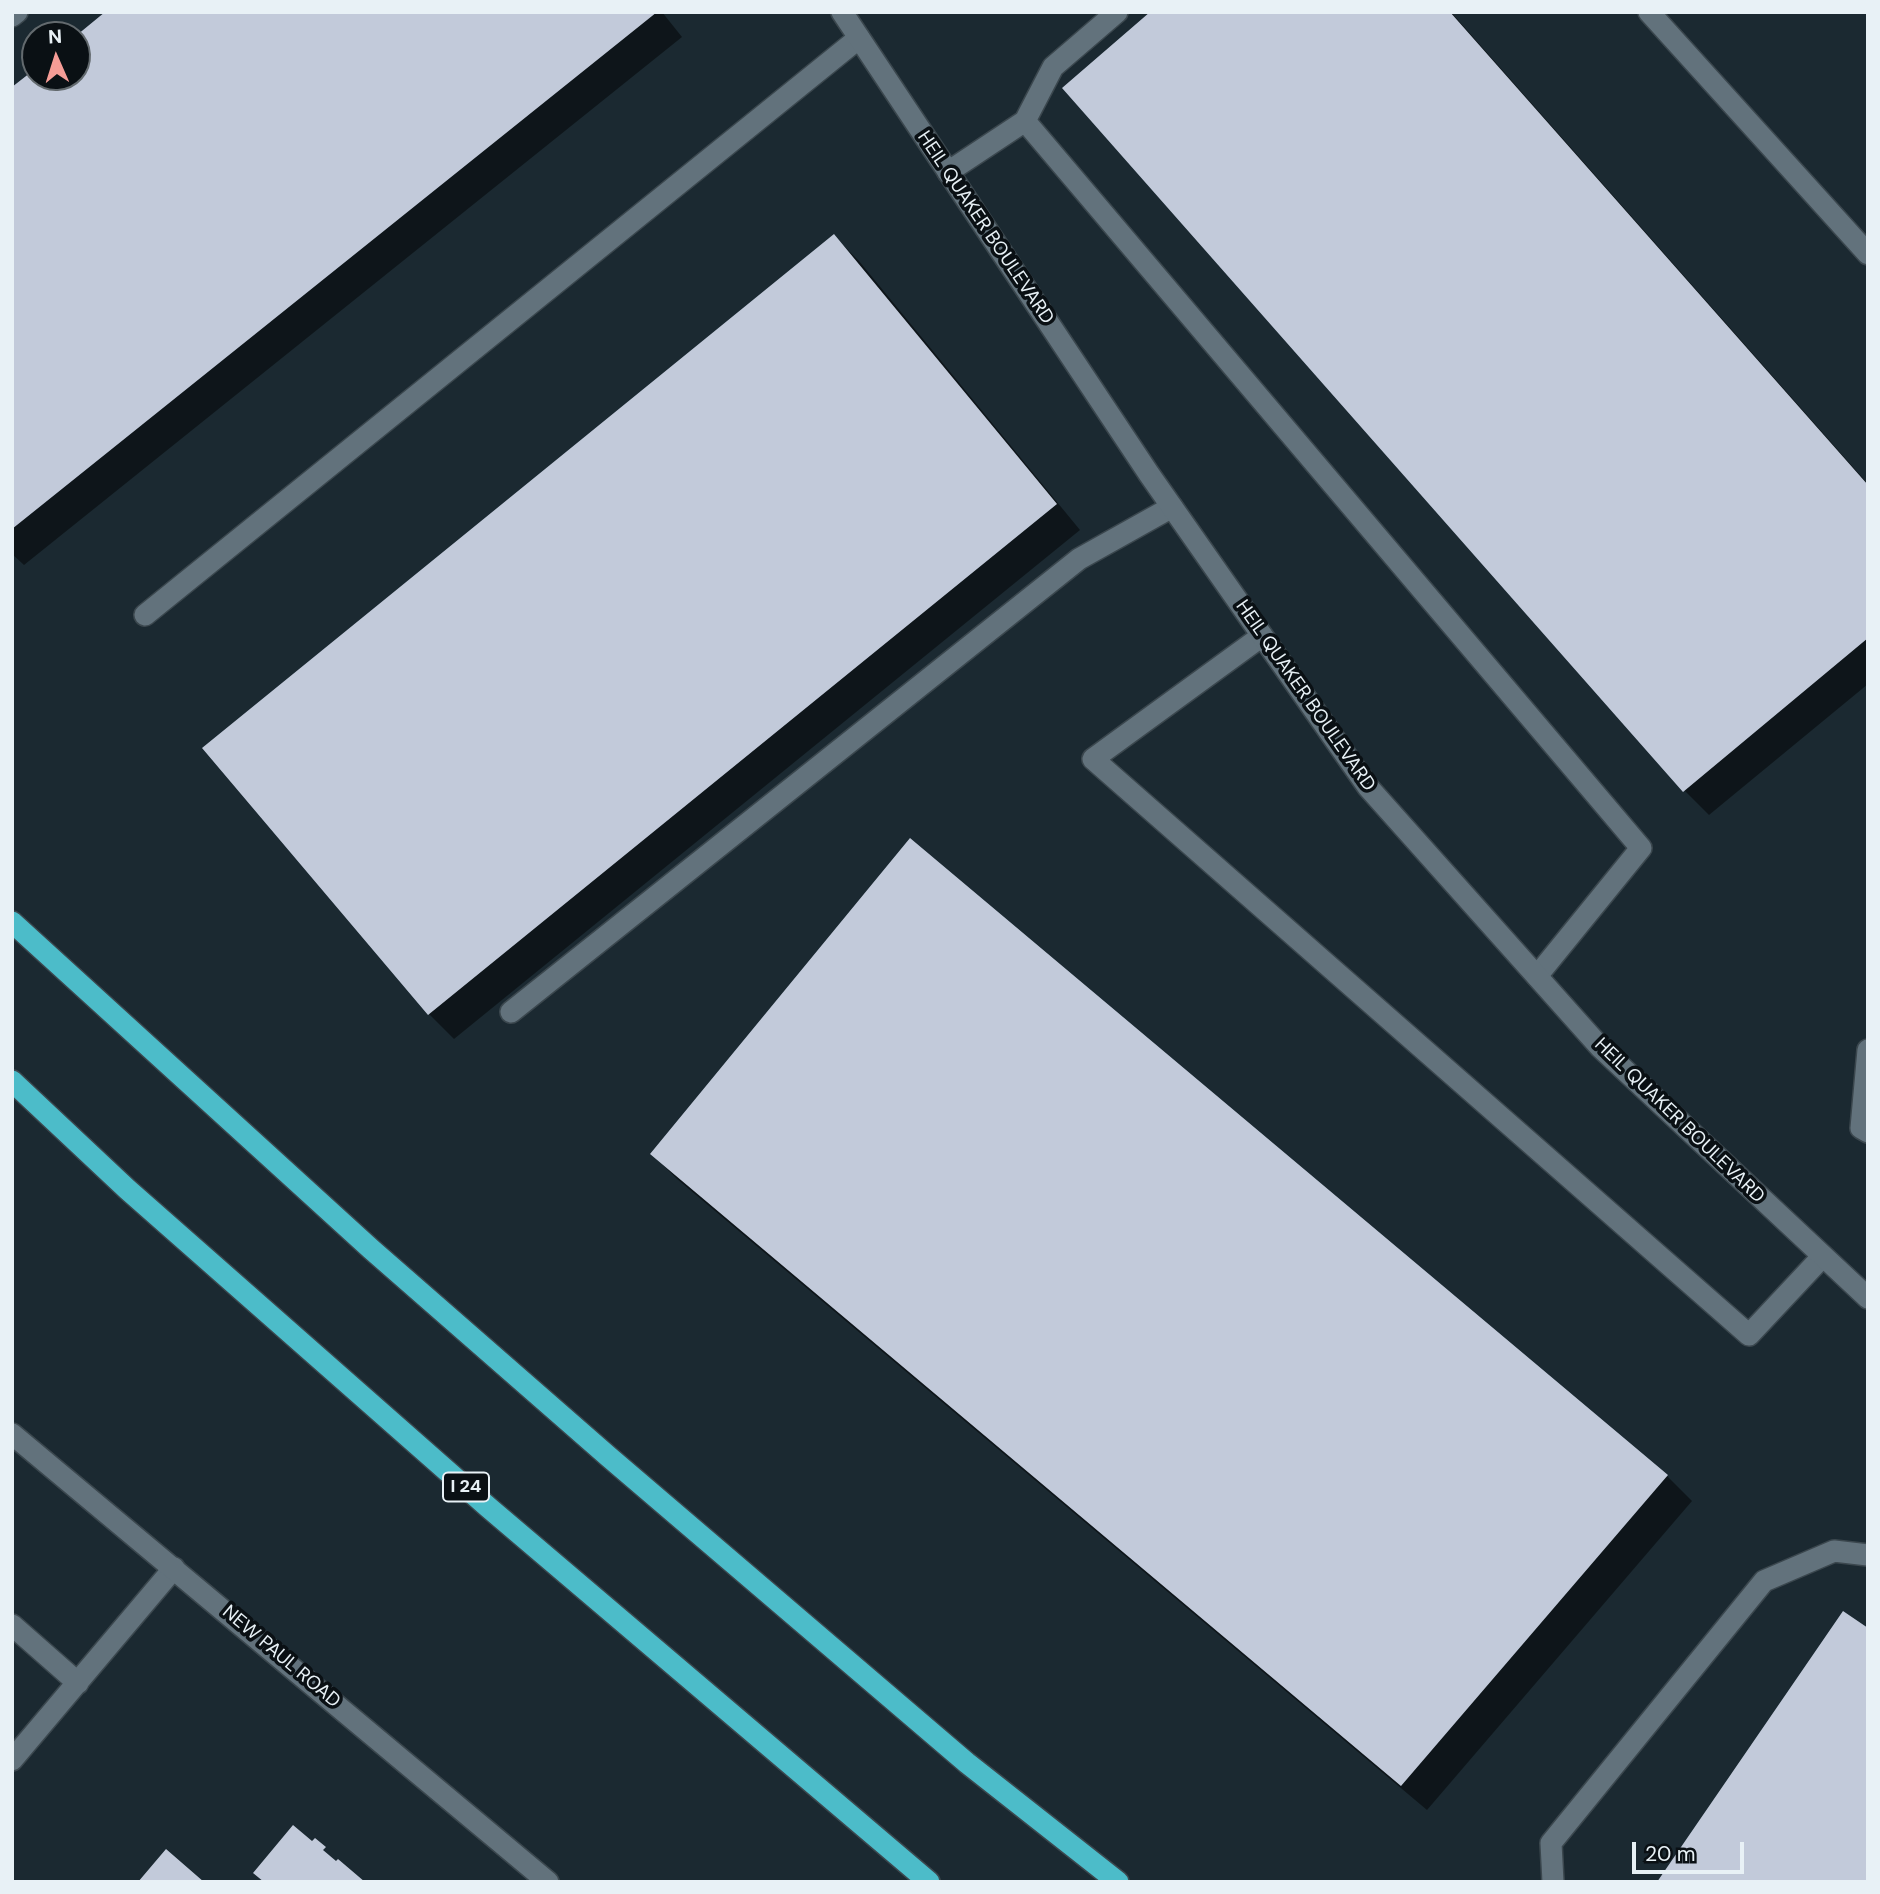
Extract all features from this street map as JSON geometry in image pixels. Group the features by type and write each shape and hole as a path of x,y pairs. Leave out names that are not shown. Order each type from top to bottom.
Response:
{"highway":[{"path":"12,922 371,1249 609,1457 967,1763 1118,1882"},
{"name":"I 24","path":"12,1082 127,1189 488,1507 929,1882"}],"street":[{"path":"12,16 17,12"},
{"name":"HEIL QUAKER BOULEVARD","path":"842,12 1172,507 1368,787 1600,1047 1868,1298"},
{"path":"948,172 1025,121 1053,67 1117,12"},
{"path":"1649,12 1868,254"},
{"path":"145,615 859,38"},
{"path":"1025,121 1641,849 1537,976"},
{"path":"511,1012 1079,559 1172,507"},
{"path":"1262,636 1093,759 1748,1335 1822,1257"},
{"path":"1868,1050 1861,1128 1868,1132"},
{"name":"NEW PAUL ROAD","path":"12,1434 548,1882"},
{"path":"1553,1882 1551,1843 1764,1581 1834,1551 1868,1555"},
{"path":"12,1760 174,1568"},
{"path":"12,1625 78,1683"}],"building":[{"path":"105,12 657,12 12,529 12,87 21,80 21,91 91,91 91,24"},
{"path":"1150,12 1450,12 1868,485 1868,638 1683,792 1062,88"},
{"path":"834,234 1057,504 428,1015 202,748"},
{"path":"910,838 1668,1475 1401,1786 650,1154"},
{"path":"1843,1611 1868,1628 1868,1882 1657,1882"},
{"path":"293,1825 312,1841 315,1838 326,1847 323,1850 365,1882 264,1882 253,1873"},
{"path":"166,1849 204,1882 138,1882"}]}
